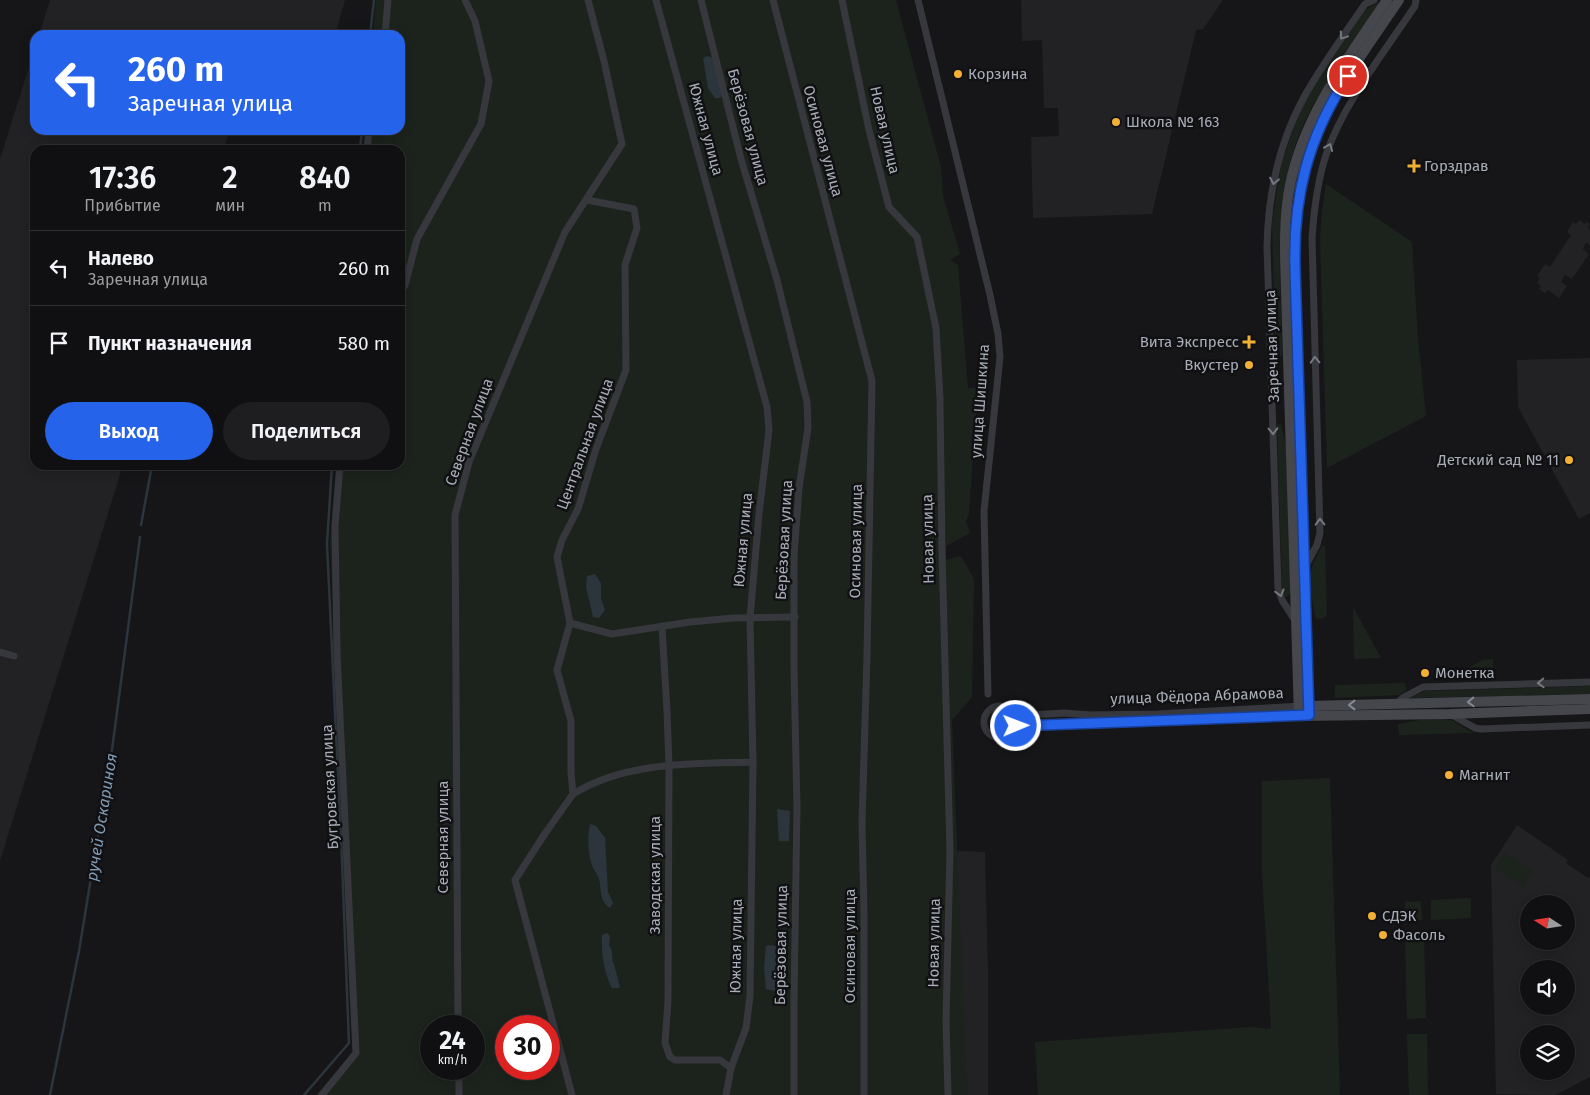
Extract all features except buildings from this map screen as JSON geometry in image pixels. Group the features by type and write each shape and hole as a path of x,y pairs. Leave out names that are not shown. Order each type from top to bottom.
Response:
{"street":[{"path":"385,30 388,0"},
{"path":"405,285 417,239 481,124 489,82 475,21 465,0"},
{"name":"Северная улица","path":"458,1015 455,515 469,462 565,232 622,144 604,61 588,0"},
{"name":"Южная улица","path":"656,0 767,408 769,430 759,514 750,618 753,762 750,996 746,1028 731,1068 726,1095"},
{"name":"Берёзовая улица","path":"701,0 741,159 777,280 808,402 808,428 799,488 794,556 797,808 794,1095"},
{"name":"Осиновая улица","path":"772,0 872,381 868,656 862,823 864,1095"},
{"name":"Новая улица","path":"842,0 869,130 890,207 916,237 936,328 940,399 950,843 946,1021 948,1095"},
{"name":"улица Шишкина","path":"918,0 998,334 1000,357 984,511 988,694"},
{"path":"1296,622 1282,600 1278,588 1267,247 1270,202 1282,150 1304,98 1365,4 1374,0"},
{"name":"Заречная улица","path":"1304,711 1296,622 1285,225 1290,186 1301,146 1318,107 1331,83 1387,0"},
{"name":"Заречная улица","path":"1304,711 1304,567 1295,225 1300,188 1311,149 1327,112 1340,88 1400,0"},
{"path":"1304,567 1317,545 1320,533 1312,238 1317,190 1326,154 1342,117 1415,6 1416,0"},
{"name":"Центральная улица","path":"573,794 571,721 557,670 570,622 557,557 562,540 578,509 596,449 626,370 625,264 637,228 634,209 587,200"},
{"name":"Бугровская улица","path":"322,1095 356,1053 337,654 335,526 340,470"},
{"path":"570,622 612,634 690,622 734,618 795,617"},
{"name":"Заводская улица","path":"662,627 668,765 667,1052 675,1060 720,1060 731,1068"},
{"path":"0,652 14,656"},
{"path":"1395,705 1404,697 1423,687 1590,682"},
{"name":"улица Фёдора Абрамова","path":"1016,726 1395,705 1590,699"},
{"path":"997,706 1008,708 1015,716 1016,726 1009,735 998,738 989,732 984,722 988,712 997,706"},
{"name":"улица Фёдора Абрамова","path":"1015,716 1158,714 1275,709 1450,714 1590,710"},
{"path":"1450,714 1475,728 1481,729 1590,725"},
{"path":"572,1095 515,880 573,794 588,785 618,774 668,765 753,762"},
{"path":"459,1080 459,1095"}],"shaded area":[{"path":"50,0 345,0 336,30 41,30"},
{"path":"376,0 896,0 941,167 943,196 960,254 950,260 958,265 968,388 977,388 969,513 966,521 970,533 946,546 946,560 961,556 974,579 972,697 952,720 967,1095 316,1095 353,1052 330,542 336,470 405,470 405,145 364,145 364,135 405,135 405,30 373,30"},
{"name":"Школа № 163","path":"1021,0 1223,0 1203,29 1196,30 1152,214 1033,218 1031,137 1059,136 1058,108 1044,108 1042,40 1022,41"},
{"path":"1378,3 1320,92 1304,123 1294,151 1286,179 1280,238 1282,356 1275,356 1272,223 1281,165 1296,121 1318,78 1366,9"},
{"path":"707,56 713,58 722,95 720,98 715,98 708,88 703,58"},
{"path":"30,64 30,135 228,135 225,145 30,145 30,470 121,470 0,861 0,159"},
{"path":"1326,184 1412,242 1418,339 1426,416 1327,468 1320,239"},
{"path":"1579,220 1585,224 1587,222 1590,224 1588,228 1590,230 1590,245 1586,243 1583,249 1589,254 1572,279 1565,275 1561,282 1567,286 1559,298 1548,290 1545,293 1539,289 1541,286 1537,283 1540,278 1537,276 1545,264 1550,267 1571,235 1567,232 1573,222 1576,224"},
{"name":"Детский сад № 11","path":"1590,358 1590,513 1579,519 1518,407 1517,360"},
{"path":"1281,424 1286,447 1291,593 1287,597 1282,590 1277,425"},
{"path":"1322,546 1325,546 1327,614 1324,618 1316,619 1310,580 1313,564"},
{"path":"595,574 601,583 601,598 605,610 599,618 593,617 586,587 587,576"},
{"path":"1353,607 1381,658 1354,659"},
{"path":"1493,659 1493,677 1449,678 1483,660"},
{"path":"1404,683 1407,690 1399,695 1335,698 1335,685"},
{"path":"1590,686 1590,694 1410,698 1425,691"},
{"path":"1445,719 1453,721 1473,733 1399,735 1398,724 1420,720"},
{"path":"1330,778 1340,1095 1038,1095 1035,1042 1251,1027 1271,1029 1262,872 1262,781"},
{"path":"777,809 790,811 789,841 779,841"},
{"path":"590,824 596,826 605,838 608,892 613,903 610,908 602,899 599,879 590,858 588,841"},
{"path":"1517,825 1568,860 1566,863 1588,878 1590,876 1590,1077 1555,1095 1496,1094 1491,865"},
{"path":"956,851 985,852 988,1095 967,1095"},
{"path":"1505,852 1533,871 1523,887 1494,868"},
{"path":"1471,898 1471,918 1431,920 1431,900"},
{"path":"1421,901 1422,920 1406,921 1405,902"},
{"path":"607,933 610,936 609,945 620,988 612,988 605,969 602,935"},
{"path":"1405,936 1424,936 1426,1018 1407,1019"},
{"path":"766,946 780,947 782,965 781,982 775,991 766,989 764,968"},
{"path":"1407,1034 1427,1034 1428,1095 1409,1095"}],"waterway":[{"path":"371,30 374,0"},
{"path":"360,145 362,135"},
{"name":"ручей Оскариноя","path":"141,525 151,470"},
{"path":"304,1095 349,1043 327,544 332,470"},
{"name":"ручей Оскариноя","path":"50,1095 79,951 112,750 140,537"}],"place":[{"name":"Корзина","path":"958,74"},
{"name":"Школа № 163","path":"1116,122"},
{"name":"Горздрав","path":"1414,166"},
{"name":"Вита Экспресс","path":"1249,342"},
{"name":"Вкустер","path":"1249,365"},
{"name":"Детский сад № 11","path":"1569,460"},
{"name":"Монетка","path":"1425,673"},
{"name":"Магнит","path":"1449,775"},
{"name":"СДЭК","path":"1372,916"},
{"name":"Фасоль","path":"1383,935"}],"route":[{"path":"1016,726 1309,715 1295,225 1300,188 1311,149 1327,112 1348,76"}]}
